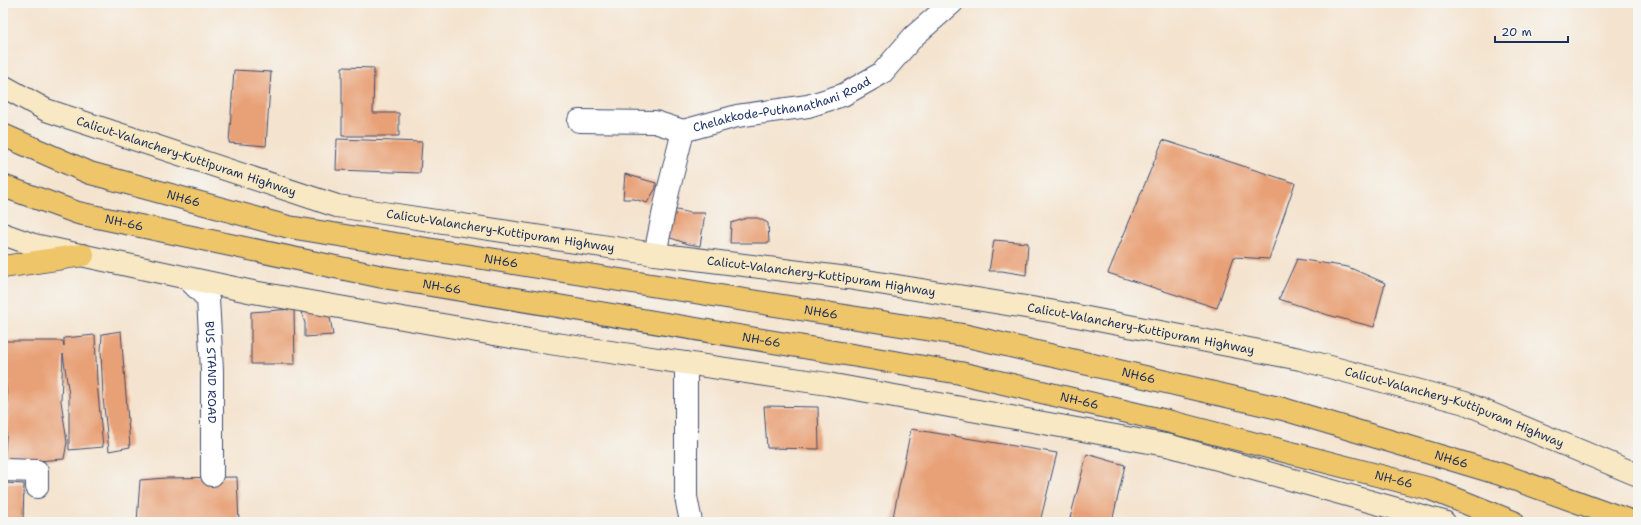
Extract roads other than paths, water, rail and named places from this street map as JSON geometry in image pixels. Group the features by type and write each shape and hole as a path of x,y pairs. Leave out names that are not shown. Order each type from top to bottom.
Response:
{"main road":[{"name":"NH66","path":"3,135 90,173 289,227 963,335 1284,409 1500,474 1633,522"},
{"name":"NH-66","path":"3,186 78,213 384,277 960,373 1171,422 1431,489 1513,522"},
{"path":"3,267 83,255"}],"street":[{"name":"Chelakkode-Puthanathani Road","path":"655,254 683,131 737,116 808,106 843,95 882,73 914,36 952,3"},
{"name":"Calicut-Valanchery-Kuttipuram Highway","path":"3,86 46,110 337,206 655,254 848,278 1056,312 1300,359 1465,404 1638,475"},
{"path":"579,121 655,122 683,131"},
{"path":"3,234 34,245 252,292 506,336 828,384 1171,446 1444,522"},
{"name":"BUS STAND ROAD","path":"187,278 208,299 212,370 212,475"},
{"path":"686,363 686,497 691,522"},
{"path":"3,470 37,471 37,487"}]}
